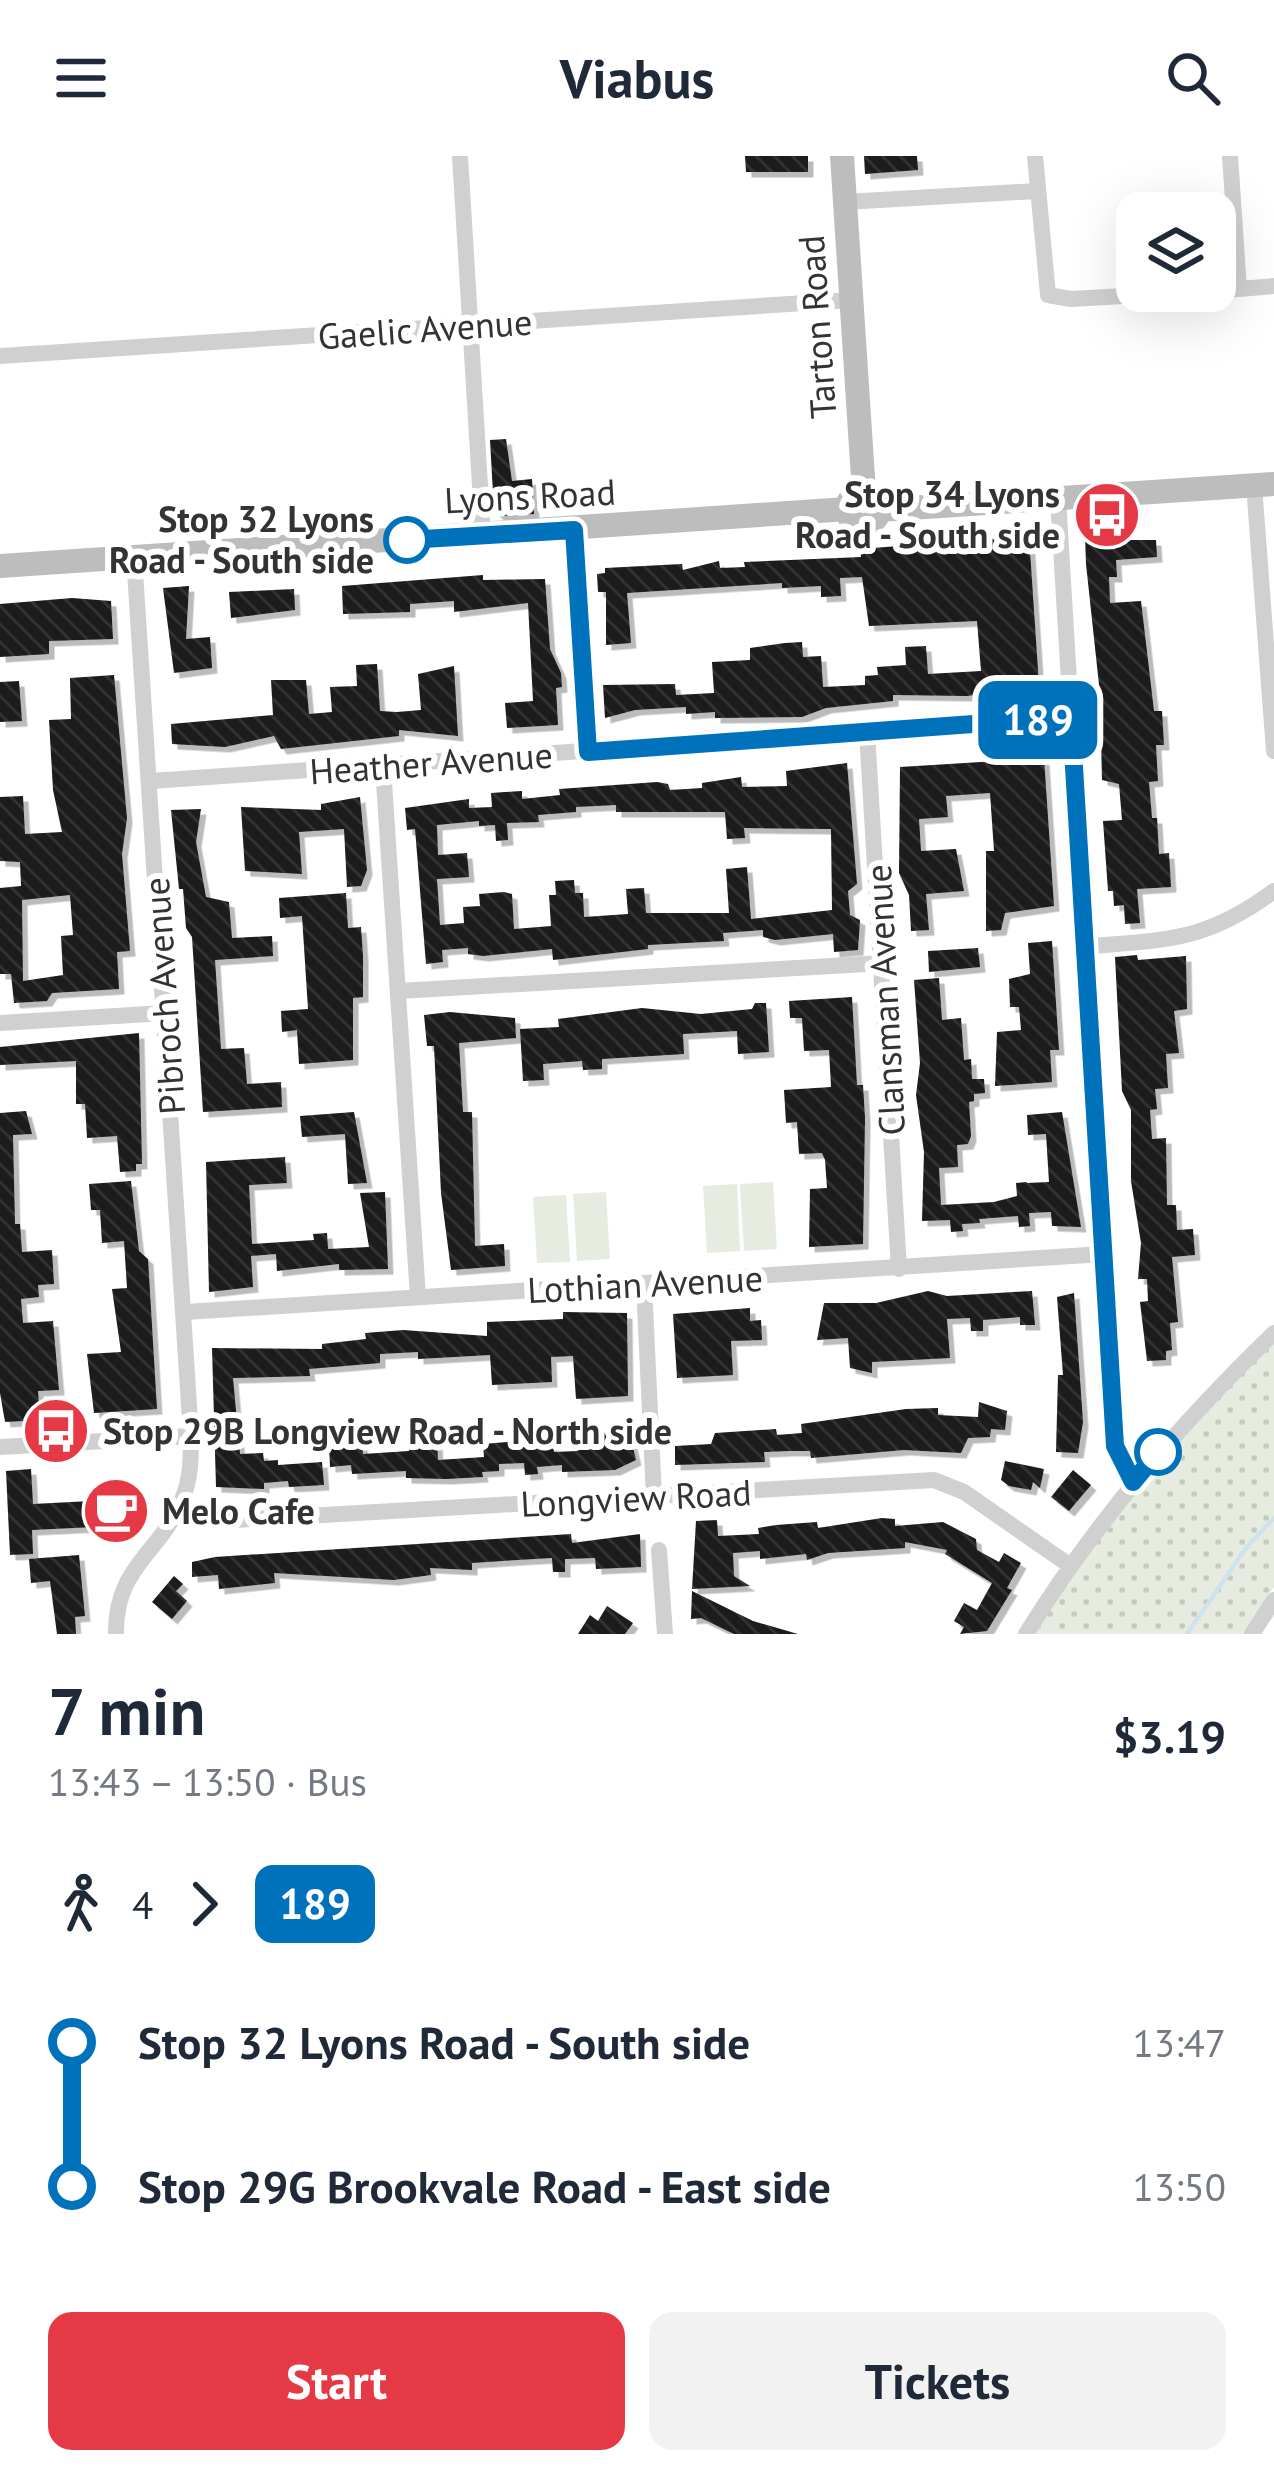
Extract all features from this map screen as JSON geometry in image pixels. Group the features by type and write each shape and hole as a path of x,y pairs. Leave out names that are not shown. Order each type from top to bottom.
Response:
{"street":[{"path":"460,156 483,535"},
{"name":"Tarton Road","path":"842,156 864,504"},
{"path":"1035,156 1048,295 1116,296"},
{"path":"1230,156 1239,289"},
{"path":"845,202 1037,191"},
{"path":"1236,289 1274,286"},
{"name":"Gaelic Avenue","path":"0,356 851,300"},
{"path":"1264,485 1274,752"},
{"name":"Lyons Road","path":"0,566 574,530 864,504 1058,499 1264,485"},
{"path":"1058,499 1115,1446 1133,1482"},
{"path":"574,530 588,752"},
{"name":"Pibroch Avenue","path":"134,556 185,1312 190,1475 180,1506"},
{"name":"Heather Avenue","path":"151,782 1071,717"},
{"name":"Clansman Avenue","path":"867,732 899,1269"},
{"path":"383,767 418,1298"},
{"path":"1083,947 1202,935 1228,924 1274,891"},
{"path":"399,991 884,963"},
{"path":"0,1023 165,1012"},
{"name":"Lothian Avenue","path":"185,1312 1104,1254"},
{"path":"644,1285 654,1497"},
{"path":"1026,1634 1070,1564 1133,1482 1195,1410 1274,1333"},
{"path":"0,1447 191,1436"},
{"name":"Longview Road","path":"180,1506 218,1521 934,1480 964,1492 1070,1564"},
{"path":"116,1634 118,1596 180,1506"},
{"path":"659,1550 665,1634"},
{"path":"1252,1634 1274,1600"}],"shaded area":[{"path":"773,1182 777,1249 744,1251 740,1184"},
{"path":"737,1184 740,1251 707,1253 703,1186"},
{"path":"606,1192 610,1259 577,1261 573,1194"},
{"path":"566,1195 570,1262 537,1263 533,1197"},
{"path":"1274,1336 1274,1587 1243,1634 1028,1634 1133,1482"}],"building":[{"path":"745,156 808,156 808,172 746,172"},
{"path":"864,156 917,156 918,170 865,174"},
{"path":"506,439 512,481 532,479 534,514 500,516 494,511 490,440"},
{"path":"1114,533 1115,540 1156,540 1157,557 1116,560 1117,577 1109,577 1110,603 1141,601 1154,711 1162,711 1164,745 1156,745 1158,781 1149,782 1152,818 1157,818 1159,854 1169,853 1171,887 1137,889 1140,923 1125,924 1124,905 1114,906 1113,891 1108,891 1103,821 1122,820 1119,784 1102,780 1100,694 1085,534"},
{"path":"1029,536 1040,700 1020,701 1019,689 967,696 893,695 893,701 826,708 802,717 715,718 715,712 686,714 686,707 635,710 605,718 603,685 675,684 676,695 714,693 712,662 750,660 750,648 785,643 802,642 803,657 821,656 823,687 865,685 865,676 878,675 877,667 906,665 905,647 926,646 928,674 981,671 977,621 869,626 862,577 840,578 841,596 821,597 821,586 782,588 782,583 627,593 631,643 606,645 606,592 598,592 597,574 605,573 605,568 682,564 683,570 719,561 720,568 745,567 744,562 861,557 860,549"},
{"path":"483,575 483,580 545,579 550,649 561,673 562,687 556,688 558,725 507,728 505,703 533,701 528,603 454,612 454,601 410,604 410,612 343,614 342,586"},
{"path":"189,586 186,639 210,637 212,668 174,673 163,588"},
{"path":"294,589 295,610 231,618 229,592"},
{"path":"72,598 111,601 113,639 49,641 49,654 0,657 0,604"},
{"path":"377,664 380,711 397,712 421,710 418,674 454,666 458,736 399,730 399,736 281,749 274,736 225,747 172,744 171,724 273,715 271,680 306,680 309,714 332,712 330,687 357,686 356,665"},
{"path":"114,675 127,818 122,854 130,951 117,952 119,989 52,993 47,1001 14,1003 11,974 0,974 0,888 21,886 20,862 0,861 0,797 23,796 25,834 62,832 53,790 49,720 71,719 70,678","holes":["70,895 73,935 61,936 63,975 23,981 22,900"]},
{"path":"19,681 22,721 0,722 0,682"},
{"path":"1044,758 1054,906 1005,913 1001,930 986,931 986,851 994,851 990,793 946,796 948,817 919,819 921,851 956,849 964,891 926,894 929,930 911,931 909,895 899,873 900,767"},
{"path":"847,763 857,884 848,891 850,915 860,920 858,950 834,952 833,934 775,940 763,937 763,930 723,933 724,941 648,945 648,949 553,960 552,949 483,956 468,954 468,948 442,950 443,962 426,964 415,829 407,830 405,808 469,799 469,808 492,807 491,793 505,792 522,791 522,799 560,795 559,789 657,782 668,784 670,790 702,788 702,783 741,777 742,787 787,786 786,771","holes":["616,805 616,812 725,812 727,839 745,838 744,828 831,829 832,910 751,919 747,867 726,869 729,913 646,913 644,888 626,889 628,914 584,917 583,893 575,893 574,880 555,881 556,895 549,895 551,926 514,929 512,894 504,892 479,894 480,906 463,907 464,923 440,925 437,879 469,877 467,853 438,855 437,825 479,821 479,826 495,825 496,841 508,840 507,823 539,822 538,815"]},
{"path":"360,797 367,870 361,886 347,887 344,829 299,832 302,874 245,871 241,807 321,810 321,804"},
{"path":"201,809 196,842 206,897 229,902 232,938 272,936 273,956 215,960 221,1049 244,1048 247,1084 281,1082 282,1107 203,1112 192,937 186,928 183,889 179,889 171,810"},
{"path":"346,893 348,928 361,927 363,956 363,997 353,998 353,1060 299,1064 297,1030 282,1032 281,1011 308,1009 302,916 280,918 279,898"},
{"path":"1052,941 1059,1050 1050,1050 1052,1082 995,1086 997,1032 1021,1030 1019,1007 1010,1007 1009,979 1030,974 1028,943"},
{"path":"978,948 980,967 929,972 928,951"},
{"path":"1137,955 1138,960 1186,956 1187,1009 1174,1011 1179,1053 1166,1054 1168,1088 1155,1089 1157,1109 1150,1110 1152,1139 1166,1138 1167,1205 1176,1205 1177,1230 1193,1229 1195,1255 1172,1257 1178,1322 1170,1323 1172,1350 1166,1351 1166,1360 1147,1361 1140,1302 1148,1301 1147,1279 1138,1279 1141,1243 1131,1181 1131,1110 1122,1091 1115,957"},
{"path":"939,978 942,1020 961,1018 964,1060 971,1059 972,1079 984,1079 985,1093 974,1094 974,1101 969,1102 971,1136 968,1144 957,1145 958,1167 939,1168 941,1205 994,1202 1017,1196 1016,1183 1049,1182 1046,1134 1028,1135 1027,1115 1062,1112 1081,1227 1052,1226 1051,1212 1029,1213 1030,1226 1019,1227 1018,1216 979,1219 980,1223 962,1224 963,1231 951,1232 950,1220 922,1221 924,1152 916,1095 920,1063 914,980"},
{"path":"852,997 857,1085 863,1085 865,1118 863,1244 809,1247 810,1189 827,1188 825,1160 822,1153 799,1154 797,1122 786,1123 784,1090 831,1087 829,1050 804,1051 802,1018 790,1018 789,1001"},
{"path":"755,1003 766,1003 769,1052 738,1054 737,1031 683,1034 684,1054 602,1059 602,1069 583,1070 582,1061 543,1064 544,1080 523,1081 520,1029 559,1027 558,1019 642,1008 701,1014 752,1009"},
{"path":"450,1012 515,1018 516,1038 459,1043 463,1112 472,1112 475,1246 504,1244 505,1266 451,1270 441,1193 434,1046 427,1046 424,1015"},
{"path":"139,1033 142,1164 136,1164 136,1171 120,1172 117,1136 87,1138 85,1104 76,1104 76,1061 0,1065 0,1047"},
{"path":"26,1111 32,1134 13,1135 15,1224 20,1224 22,1252 52,1250 54,1284 38,1285 39,1297 21,1299 23,1323 53,1321 59,1390 38,1391 40,1420 5,1422 0,1393 0,1113"},
{"path":"354,1112 367,1183 348,1184 345,1134 302,1137 300,1116"},
{"path":"285,1157 287,1183 249,1185 252,1244 314,1240 313,1234 327,1233 328,1249 369,1247 360,1193 385,1192 388,1269 339,1270 339,1264 277,1271 276,1254 251,1256 253,1287 209,1292 206,1162"},
{"path":"131,1181 139,1251 148,1259 157,1409 94,1413 87,1354 121,1352 112,1289 127,1288 124,1241 102,1243 100,1210 91,1210 89,1184"},
{"path":"928,1291 947,1296 1032,1291 1035,1325 1020,1325 1020,1317 983,1320 983,1331 971,1331 970,1318 947,1319 950,1358 872,1362 872,1373 850,1368 848,1338 817,1340 824,1303 876,1303"},
{"path":"1074,1293 1083,1422 1078,1453 1056,1452 1058,1375 1063,1375 1057,1297"},
{"path":"750,1308 750,1321 761,1320 762,1340 731,1341 733,1375 677,1378 673,1314"},
{"path":"563,1312 627,1313 628,1396 576,1399 573,1356 551,1357 552,1382 492,1385 490,1355 418,1359 418,1352 380,1354 380,1363 309,1369 310,1376 233,1378 240,1454 263,1453 264,1461 278,1460 278,1465 322,1462 324,1485 289,1487 288,1481 264,1483 264,1489 216,1487 212,1348 322,1349 322,1344 366,1339 365,1333 403,1330 487,1336 487,1322 563,1319"},
{"path":"979,1402 1007,1411 1005,1430 991,1429 990,1437 968,1438 961,1453 904,1450 811,1458 810,1451 764,1452 765,1462 675,1465 675,1446 711,1444 715,1433 776,1429 777,1435 802,1433 801,1424 906,1409 938,1408 938,1415 978,1417"},
{"path":"576,1432 631,1439 636,1460 615,1470 562,1472 562,1465 537,1467 538,1474 525,1475 524,1463 499,1464 499,1471 482,1472 483,1477 446,1479 406,1478 406,1471 352,1474 351,1465 330,1467 329,1446 362,1444 363,1454 409,1451 408,1442 437,1440 438,1460 484,1457 483,1444 519,1441 520,1447 553,1445 554,1452 577,1451"},
{"path":"1005,1461 1044,1469 1040,1488 1033,1482 1031,1490 1001,1480"},
{"path":"31,1469 33,1504 129,1499 131,1532 94,1534 94,1527 32,1530 33,1554 10,1555 6,1471"},
{"path":"1073,1470 1091,1485 1069,1511 1051,1497"},
{"path":"895,1519 895,1526 943,1522 976,1539 977,1550 999,1562 1004,1553 1021,1563 1007,1588 1012,1590 987,1631 960,1634 964,1627 954,1621 964,1603 977,1610 992,1583 945,1554 947,1550 905,1542 905,1548 828,1553 807,1560 806,1554 760,1559 760,1551 733,1553 734,1576 750,1586 692,1589 696,1521 717,1520 718,1536 759,1534 758,1528 776,1525 817,1522 818,1528"},
{"path":"571,1534 572,1543 640,1534 641,1567 596,1569 595,1558 565,1559 565,1572 553,1572 552,1558 472,1563 472,1570 430,1568 431,1575 394,1580 274,1573 275,1583 219,1589 218,1575 192,1577 192,1562 215,1557"},
{"path":"79,1555 85,1616 75,1617 76,1634 57,1634 50,1581 31,1583 29,1559"},
{"path":"174,1576 183,1584 176,1591 187,1601 172,1619 152,1602"},
{"path":"692,1591 753,1621 798,1634 734,1634 701,1618 691,1619"},
{"path":"607,1606 633,1623 625,1634 578,1634 590,1615 598,1621"}],"waterway":[{"path":"1187,1634 1246,1548 1274,1518"}],"bus line":[{"name":"189","path":"407,540 574,530 588,752 1071,717 1115,1446 1133,1482 1158,1452"}],"place":[{"name":"Stop 34 Lyons Road - South side","path":"1107,515"},
{"name":"Stop 32 Lyons Road - South side","path":"407,540"},
{"name":"Stop 29B Longview Road - North side","path":"56,1431"},
{"name":"Melo Cafe","path":"116,1511"}]}
